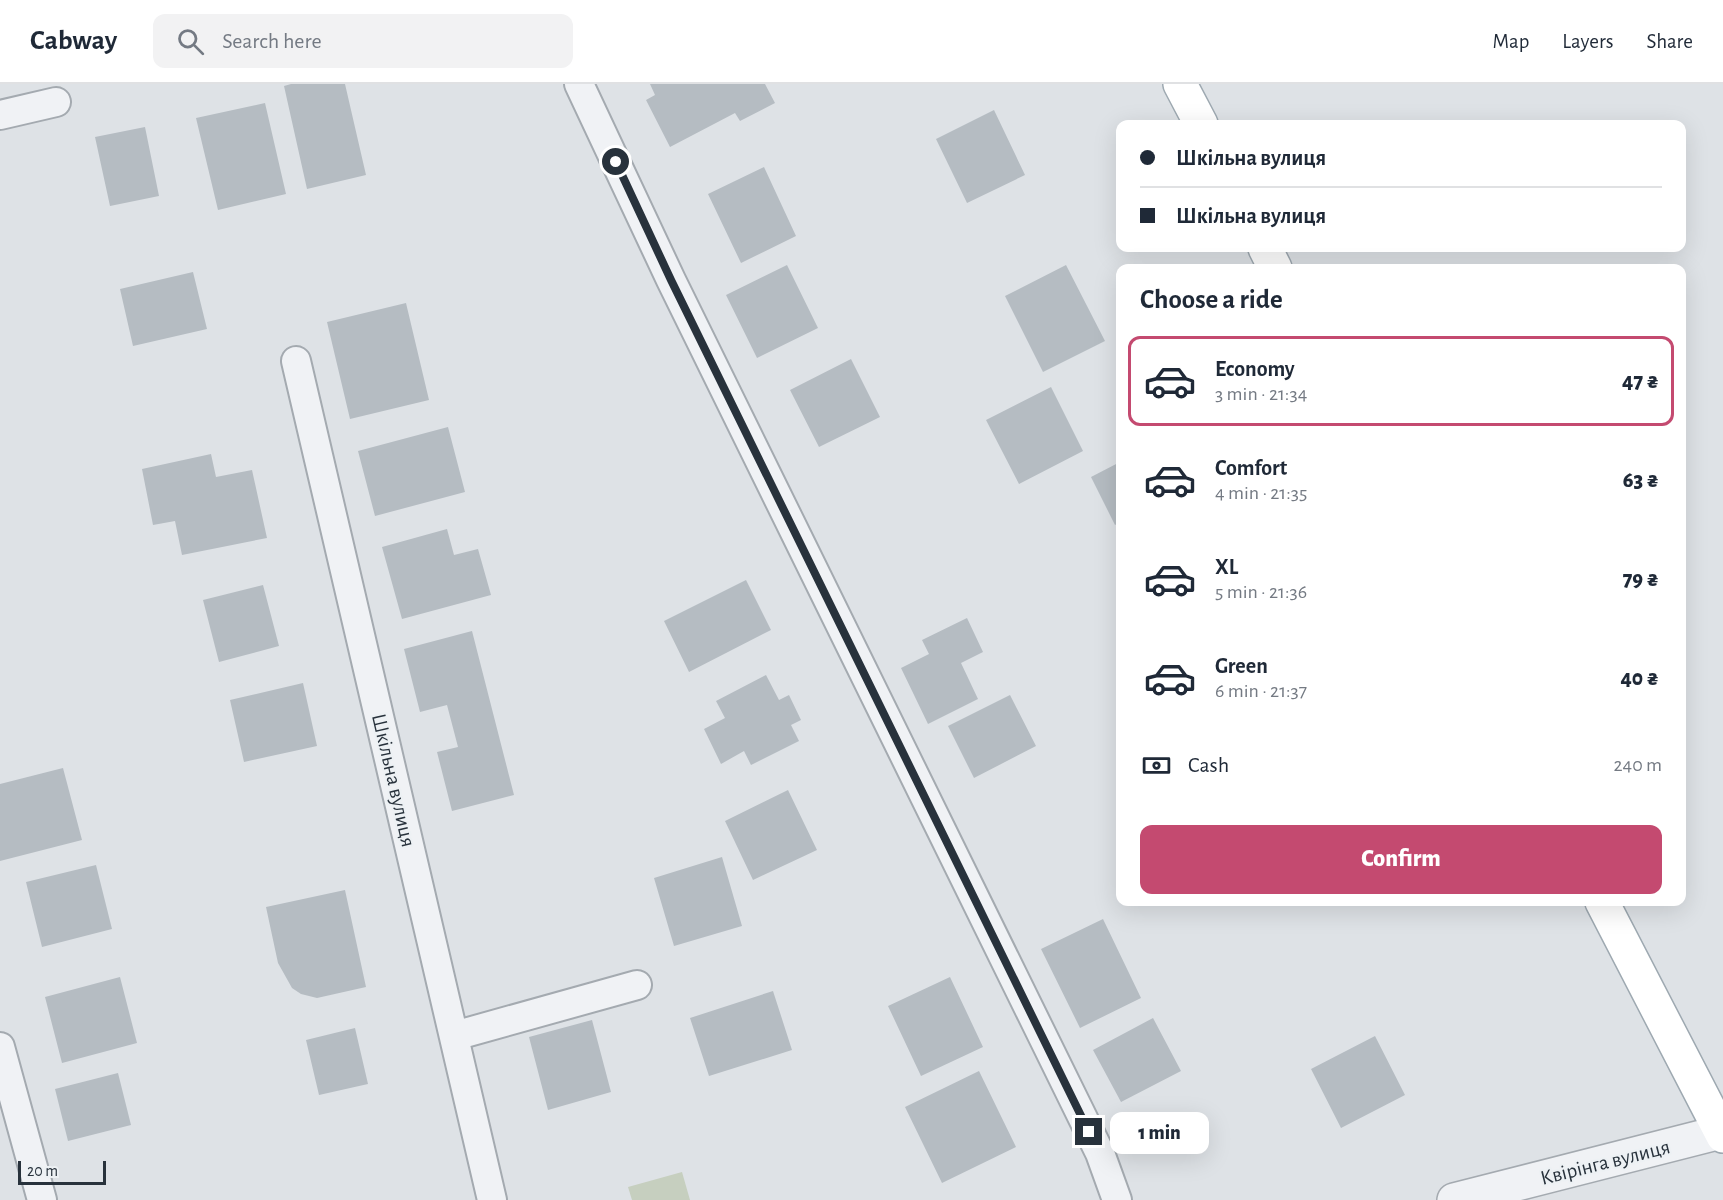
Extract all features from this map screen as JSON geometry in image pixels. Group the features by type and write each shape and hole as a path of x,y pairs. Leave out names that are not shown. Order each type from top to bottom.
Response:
{"main road":[{"path":"1180,84 1199,120"},
{"path":"1604,906 1722,1134"}],"street":[{"path":"579,84 671,280 1100,1153 1117,1200"},
{"path":"0,115 56,102"},
{"name":"Шкільна вулиця","path":"296,361 492,1200"},
{"path":"454,1036 637,985"},
{"path":"0,1047 42,1200"},
{"name":"Квірінга вулиця","path":"1454,1200 1722,1134"}],"green space":[{"path":"682,1172 690,1200 632,1200 628,1187"}],"building":[{"path":"345,84 366,175 307,189 284,86"},
{"path":"650,84 765,84 775,103 740,121 735,113 670,147 646,100 655,95"},
{"path":"265,103 286,194 218,210 196,118"},
{"path":"994,110 1025,175 967,203 936,139"},
{"path":"145,127 159,196 110,206 95,137"},
{"path":"764,167 796,236 741,263 708,194"},
{"path":"787,265 818,328 757,358 726,295"},
{"path":"1066,265 1105,341 1043,372 1005,296"},
{"path":"193,272 207,329 133,346 120,289"},
{"path":"406,303 429,400 350,419 327,322"},
{"path":"851,359 880,417 819,447 790,390"},
{"path":"1051,387 1083,451 1019,484 986,420"},
{"path":"448,427 465,492 375,516 358,451"},
{"path":"211,454 216,477 252,470 267,538 182,555 175,521 153,525 142,469"},
{"path":"1116,464 1115,525 1091,477"},
{"path":"447,529 454,555 478,549 491,595 402,619 382,547"},
{"path":"746,580 771,630 689,672 664,621"},
{"path":"263,585 279,646 219,662 203,600"},
{"path":"967,618 983,652 961,663 978,699 928,724 901,668 929,654 922,640"},
{"path":"472,631 514,795 452,811 437,752 458,747 447,705 420,712 404,649"},
{"path":"766,675 779,700 789,695 801,720 791,725 799,741 751,765 744,751 721,764 704,729 725,718 716,701"},
{"path":"303,683 317,746 244,762 230,700"},
{"path":"1010,695 1036,746 974,778 948,726"},
{"path":"63,768 82,840 0,861 0,784"},
{"path":"788,790 817,850 753,880 725,821"},
{"path":"722,857 742,926 674,946 654,878"},
{"path":"96,865 112,929 42,947 26,882"},
{"path":"345,890 366,987 317,998 301,994 292,988 278,963 266,907"},
{"path":"1103,919 1141,998 1080,1028 1041,949"},
{"path":"120,977 137,1043 62,1063 45,997"},
{"path":"950,977 983,1047 921,1076 888,1006"},
{"path":"773,991 792,1050 709,1076 690,1018"},
{"path":"1153,1018 1181,1071 1121,1102 1093,1050"},
{"path":"592,1020 611,1092 548,1110 529,1037"},
{"path":"355,1028 368,1084 319,1095 306,1040"},
{"path":"1375,1036 1405,1095 1341,1128 1311,1069"},
{"path":"979,1071 1016,1147 942,1183 905,1107"},
{"path":"118,1073 131,1125 68,1141 55,1089"}],"route":[{"path":"616,162 671,280 1089,1132"}]}
